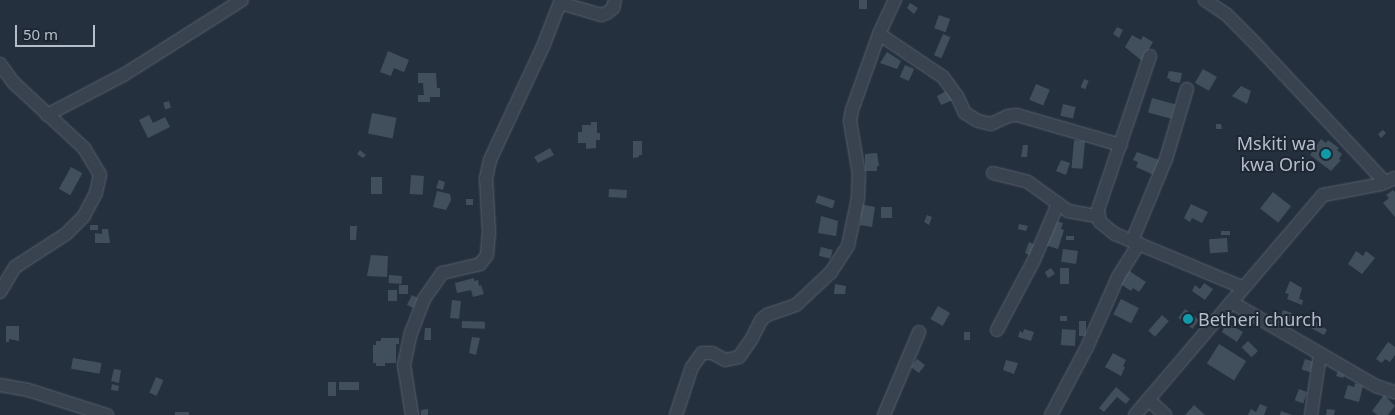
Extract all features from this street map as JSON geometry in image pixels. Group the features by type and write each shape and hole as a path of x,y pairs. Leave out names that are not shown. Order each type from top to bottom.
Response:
{"street":[{"path":"47,115 125,74 242,0"},
{"path":"412,415 404,365 411,333 424,299 442,273 480,264 487,255 489,232 486,178 490,160 544,44 561,2 601,15 607,13 612,8 615,0"},
{"path":"676,415 692,367 702,353 712,353 725,360 739,357 752,340 761,320 767,315 796,305 818,285 839,261 848,246 858,198 859,174 850,121 852,110 879,34 895,0"},
{"path":"1205,0 1226,14 1390,180"},
{"path":"879,34 942,77 957,96 965,113 978,122 991,124 1008,116 1017,115 1121,145"},
{"path":"1150,56 1097,216 1103,226 1135,243 1242,287"},
{"path":"0,64 14,83 84,148 99,171 100,180 96,193 84,216 66,234 15,266 6,278 0,292"},
{"path":"1051,415 1087,347 1135,243 1166,159 1187,89"},
{"path":"993,173 1028,182 1074,213 1097,216"},
{"path":"1135,415 1242,287 1287,240 1323,195 1390,180"},
{"path":"998,330 1034,260 1058,204"},
{"path":"1231,302 1376,386 1395,392"},
{"path":"884,415 919,332"},
{"path":"1311,415 1320,355"},
{"path":"0,385 28,390 107,415"},
{"path":"1149,400 1165,415"}],"building":[{"path":"859,0 867,0 867,9 859,9"},
{"path":"910,3 918,8 914,14 907,8"},
{"path":"939,15 950,19 945,32 934,28"},
{"path":"1117,27 1123,30 1119,38 1113,34"},
{"path":"943,34 950,37 941,58 934,55"},
{"path":"1132,35 1141,40 1143,36 1153,42 1142,61 1125,47"},
{"path":"388,51 409,60 404,72 394,68 391,76 380,72"},
{"path":"887,52 901,61 897,69 880,63"},
{"path":"905,65 914,69 909,81 900,77"},
{"path":"1203,69 1217,77 1209,91 1195,83"},
{"path":"1169,71 1182,73 1180,83 1170,81 1167,78"},
{"path":"418,73 436,73 440,97 430,97 430,102 418,102 418,95 424,95 423,83 418,83"},
{"path":"1084,79 1089,81 1085,89 1081,87"},
{"path":"1036,84 1050,90 1043,106 1029,100"},
{"path":"1241,86 1251,91 1247,104 1232,96"},
{"path":"948,90 953,100 941,105 937,96"},
{"path":"1152,98 1175,104 1171,119 1148,112"},
{"path":"169,101 171,108 165,109 163,103"},
{"path":"1063,104 1076,107 1073,119 1060,116"},
{"path":"372,113 397,118 393,138 368,134"},
{"path":"149,115 153,123 165,117 170,127 148,138 139,120"},
{"path":"591,122 597,122 597,133 600,133 600,140 596,140 596,148 586,149 586,143 578,143 578,132 582,132 582,125 591,125"},
{"path":"1216,124 1221,124 1222,129 1216,129"},
{"path":"1383,130 1386,133 1381,138 1378,134"},
{"name":"Mskiti wa kwa Orio","path":"1321,139 1326,143 1328,140 1339,148 1337,150 1342,154 1339,159 1341,160 1331,171 1310,155"},
{"path":"1074,140 1085,141 1083,169 1072,168"},
{"path":"633,141 642,141 642,155 639,155 639,157 633,158"},
{"path":"1023,145 1028,145 1027,157 1021,157"},
{"path":"550,148 554,155 538,163 534,157"},
{"path":"360,150 366,155 363,158 357,154"},
{"path":"1137,152 1162,161 1156,176 1136,167 1138,162 1133,160"},
{"path":"877,153 879,166 877,166 877,171 865,171 865,154"},
{"path":"1061,160 1070,163 1066,175 1056,171"},
{"path":"71,167 82,173 70,195 59,189"},
{"path":"411,175 424,176 423,195 410,194"},
{"path":"371,177 382,177 382,194 371,194"},
{"path":"439,180 445,182 443,190 436,188"},
{"path":"609,189 627,190 627,198 609,197"},
{"path":"1393,190 1395,192 1395,217 1383,203 1389,198 1386,195"},
{"path":"437,191 450,194 451,200 446,210 433,207"},
{"path":"1273,192 1291,206 1278,223 1260,209"},
{"path":"818,195 835,201 832,208 815,203"},
{"path":"466,199 473,199 473,205 466,205"},
{"path":"860,204 875,207 872,227 860,225 861,217 858,217"},
{"path":"1191,204 1208,212 1202,223 1192,218 1190,222 1184,218"},
{"path":"881,207 892,207 892,218 881,218"},
{"path":"927,215 932,217 929,225 924,222"},
{"path":"821,216 838,221 836,236 818,233"},
{"path":"1052,220 1063,223 1061,229 1064,230 1058,249 1045,245"},
{"path":"1019,224 1028,226 1026,231 1018,229"},
{"path":"90,225 98,225 98,230 90,230"},
{"path":"350,226 357,226 356,240 350,240"},
{"path":"102,229 108,229 110,243 95,243 95,233 102,234"},
{"path":"1221,231 1230,231 1230,235 1221,235"},
{"path":"1066,236 1074,236 1074,240 1066,240"},
{"path":"1227,238 1228,252 1210,253 1209,239"},
{"path":"1029,242 1036,245 1031,256 1025,253"},
{"path":"821,247 833,250 830,259 819,256"},
{"path":"1063,249 1078,251 1076,264 1061,262"},
{"path":"1356,251 1363,256 1366,251 1375,258 1362,274 1348,264"},
{"path":"371,255 388,256 387,277 367,276"},
{"path":"1051,268 1055,274 1048,278 1045,272"},
{"path":"1060,268 1069,268 1069,284 1060,284"},
{"path":"1128,270 1146,282 1139,292 1133,288 1131,291 1119,283"},
{"path":"389,275 402,276 401,284 388,283"},
{"path":"474,278 474,281 478,280 484,294 473,297 471,290 457,293 455,283"},
{"path":"1290,281 1302,288 1299,299 1303,300 1302,305 1287,299 1289,294 1285,293"},
{"path":"1204,283 1213,289 1205,300 1192,291 1195,285 1200,289"},
{"path":"835,284 846,286 845,294 834,294"},
{"path":"399,285 408,285 408,294 399,294"},
{"path":"388,290 397,290 397,301 388,301"},
{"path":"412,295 418,298 413,308 407,305"},
{"path":"1121,299 1139,308 1131,323 1113,314"},
{"path":"452,300 461,301 459,319 450,318"},
{"path":"938,306 950,313 943,326 930,319"},
{"name":"Betheri church","path":"1185,309 1199,320 1192,329 1178,318"},
{"path":"1283,310 1292,313 1289,325 1279,321"},
{"path":"1162,315 1169,321 1155,337 1148,331"},
{"path":"1060,316 1067,316 1067,321 1060,321"},
{"path":"1313,319 1327,330 1324,335 1309,327"},
{"path":"462,321 485,322 485,329 462,328"},
{"path":"1079,321 1086,321 1086,336 1079,336"},
{"path":"1231,325 1243,332 1237,342 1222,332 1225,326 1229,329"},
{"path":"6,326 19,326 19,341 9,339 9,342 6,342"},
{"path":"425,328 431,328 431,340 424,340"},
{"path":"1024,329 1034,332 1031,341 1018,337 1020,331 1023,333"},
{"path":"1062,329 1076,330 1075,346 1061,345"},
{"path":"964,332 970,332 970,340 964,340"},
{"path":"472,337 480,338 476,355 469,353"},
{"path":"381,338 399,338 399,344 396,344 396,363 385,363 385,366 376,366 376,363 373,363 373,345 376,345 376,341 381,341"},
{"path":"1248,341 1258,351 1252,357 1242,347"},
{"path":"1388,342 1395,347 1395,355 1390,362 1385,359 1382,363 1376,359"},
{"path":"1219,344 1246,361 1234,380 1207,364"},
{"path":"1113,353 1126,360 1121,376 1105,367"},
{"path":"73,358 102,363 100,374 71,369"},
{"path":"917,359 925,365 919,373 911,367"},
{"path":"1305,359 1314,362 1310,372 1302,369"},
{"path":"1006,360 1018,363 1014,374 1003,370"},
{"path":"114,369 121,370 119,383 111,381"},
{"path":"1338,371 1345,374 1343,378 1336,376"},
{"path":"156,377 163,380 157,396 149,393"},
{"path":"328,382 336,382 336,396 328,396"},
{"path":"339,382 359,382 359,390 339,390"},
{"path":"1355,383 1363,386 1359,402 1344,398 1348,385 1354,387"},
{"path":"112,384 119,386 118,391 111,390"},
{"path":"1116,387 1130,399 1126,404 1117,397 1104,412 1099,408"},
{"path":"1299,389 1307,392 1303,403 1295,400"},
{"path":"1384,395 1395,406 1388,415 1377,415 1372,411"},
{"path":"1260,404 1267,407 1264,415 1248,415 1251,409 1256,412"},
{"path":"1194,405 1205,415 1185,415"},
{"path":"428,409 428,415 421,415 421,410"},
{"path":"1327,409 1335,410 1334,415 1326,415"},
{"path":"1281,411 1292,415 1280,415"},
{"path":"175,412 189,412 189,415 175,415"}],"place":[{"name":"Mskiti wa kwa Orio","path":"1326,154"},
{"name":"Betheri church","path":"1188,319"}]}
